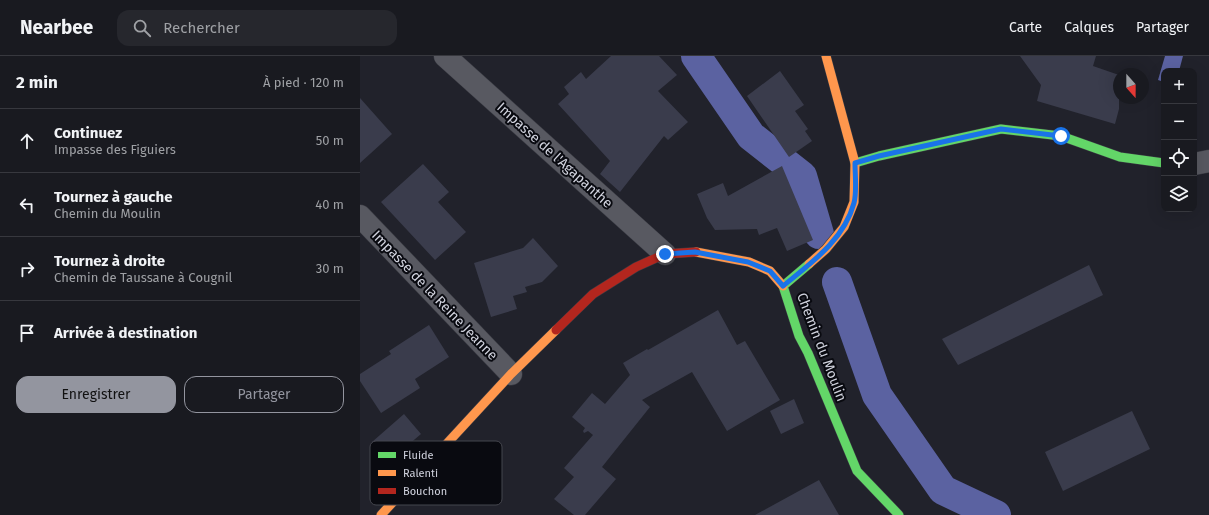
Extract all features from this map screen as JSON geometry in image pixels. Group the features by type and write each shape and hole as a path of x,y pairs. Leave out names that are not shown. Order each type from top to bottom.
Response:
{"street":[{"name":"Impasse de l'Agapanthe","path":"445,56 665,254"},
{"name":"Chemin du Moulin","path":"826,56 855,163 854,202 844,227 826,249 783,286 799,336 808,353 857,471 899,515"},
{"path":"855,163 879,156 1001,129 1061,136 1120,158 1161,163"},
{"path":"1197,163 1209,161"},
{"name":"Impasse de la Reine Jeanne","path":"360,216 510,374"},
{"path":"449,441 510,374 593,294 636,267 665,254 695,252 748,262 770,271 783,286"},
{"path":"381,515 390,505"}],"water":[{"path":"1165,56 1183,56 1180,68 1162,68"},
{"path":"1161,70 1161,81 1158,80"}],"building":[{"path":"611,56 659,56 677,75 658,91 688,122 668,140 664,136 620,192 600,174 610,161 558,104 569,94 564,87 581,72 586,79"},
{"path":"1020,56 1096,56 1093,66 1113,73 1113,104 1119,104 1115,124 1037,101 1041,85"},
{"path":"780,71 804,105 795,111 808,129 805,131 812,141 789,157 747,96"},
{"path":"360,98 392,134 360,163"},
{"path":"423,164 449,192 438,202 466,232 435,260 381,202"},
{"path":"782,166 813,240 787,251 777,228 759,235 757,229 715,230 707,218 697,194 723,183 728,196"},
{"path":"533,238 558,266 542,282 525,287 527,292 513,296 517,309 491,317 474,263 523,248"},
{"path":"1089,265 1103,295 958,365 942,339"},
{"path":"718,310 737,345 745,341 780,400 727,431 692,372 642,400 650,407 602,467 616,479 585,515 574,515 554,499 574,477 564,468 593,435 588,431 584,433 583,431 585,428 572,417 592,393 605,404 630,375 623,363"},
{"path":"429,325 449,357 415,379 420,388 381,413 360,381 360,374 391,354 389,351"},
{"path":"794,399 804,423 781,434 770,411"},
{"path":"1132,411 1150,449 1063,491 1045,452"},
{"path":"404,414 421,434 413,441 373,441"},
{"path":"819,480 839,515 755,515"}],"waterway":[{"path":"696,56 751,136 802,176 819,234"},
{"path":"837,282 877,395 943,490 996,515"}],"traffic: fast":[{"path":"855,163 879,156 1001,129 1061,136 1120,157 1161,163"},
{"path":"809,264 783,286 799,336 808,353 857,471 899,515"}],"traffic: slow":[{"path":"809,264 826,249 844,227 854,202 855,163 826,56"},
{"path":"696,252 749,262 770,271 783,286"},
{"path":"449,441 511,374 556,330"},
{"path":"381,515 390,505"}],"traffic: jam":[{"path":"556,330 593,294 636,267 665,254 696,252"}],"route":[{"path":"665,254 695,252 748,262 770,271 783,286 826,249 844,227 854,202 855,163 879,156 1001,129 1061,136"}]}
